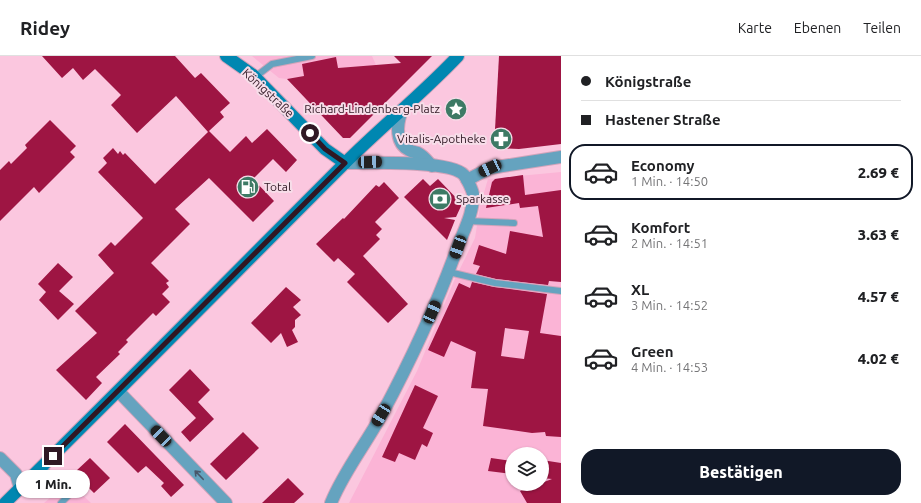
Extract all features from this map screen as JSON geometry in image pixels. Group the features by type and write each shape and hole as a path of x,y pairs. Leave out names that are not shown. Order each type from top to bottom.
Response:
{"main road":[{"name":"Königstraße","path":"226,56 255,77 325,149 345,163"},
{"path":"5,503 119,392 345,163 401,113 458,56"}],"street":[{"path":"401,113 397,125 404,146 424,157 432,166"},
{"path":"467,180 490,168 561,158"},
{"path":"331,503 348,468 381,415 409,361 448,272 472,208 473,193 463,174 452,168 382,162 345,163"},
{"path":"119,392 226,503"},
{"path":"0,458 16,474 20,488"}],"lane":[{"path":"255,77 272,64 312,56"},
{"path":"467,221 514,223"},
{"path":"448,272 495,283 561,291"},
{"path":"42,467 69,495 61,503"}],"shaded area":[{"path":"252,56 372,56 376,65 287,79 279,78"},
{"path":"561,172 561,503 349,503 417,371 454,281 475,238 480,206 488,179"},
{"path":"69,482 91,503 44,503"}],"building":[{"path":"42,56 175,56 195,78 201,73 230,103 220,112 224,117 209,131 230,152 246,136 252,143 267,129 297,160 286,172 273,159 253,179 274,201 253,222 209,178 175,209 190,224 151,263 169,281 166,283 169,287 162,294 170,302 156,316 153,313 126,340 128,342 118,352 120,354 96,377 102,383 86,400 56,370 97,333 75,311 114,273 98,255 111,242 115,246 143,218 98,172 107,163 103,158 113,148 118,154 120,151 123,155 125,153 155,184 208,132 176,96 137,133 111,105 121,95 95,69 83,80 73,68 62,78"},
{"path":"394,56 432,56 350,138 343,138 287,79 304,76 302,64 336,57 338,68 401,63"},
{"path":"499,56 561,56 561,144 519,149 494,148"},
{"path":"50,120 76,146 70,152 75,157 39,193 34,187 0,221 0,170 9,161 11,164 27,148 25,145"},
{"path":"523,175 525,195 561,190 561,282 549,281 548,285 496,279 476,274 480,266 473,264 479,245 506,254 510,231 543,237 538,206 520,208 519,203 486,208 492,182 495,179"},
{"path":"423,179 430,186 438,179 462,204 456,217 444,218 455,220 447,240 404,197"},
{"path":"384,182 399,198 375,222 382,229 376,235 380,239 363,256 408,304 388,323 347,282 355,274 338,258 334,262 316,244 343,218 344,219 376,185 379,187"},
{"path":"58,263 73,277 59,291 74,304 58,320 39,300 46,292 38,284"},
{"path":"472,282 494,287 547,294 540,333 561,336 561,437 546,436 545,432 532,433 483,426 488,389 471,388 476,352 451,341 444,357 428,350 459,283 470,288","holes":["505,328 529,331 524,359 501,356"]},
{"path":"286,287 301,300 293,307 301,315 295,320 295,327 292,330 298,342 287,347 281,333 271,343 251,323"},
{"path":"190,369 210,390 198,402 214,419 190,442 181,432 196,418 169,390"},
{"path":"415,385 438,396 423,428 433,433 427,447 422,444 415,460 399,453 395,462 382,457"},
{"path":"125,424 184,485 171,497 161,486 164,483 146,466 138,473 107,442"},
{"path":"243,432 259,448 226,480 210,464"},
{"path":"90,458 110,478 94,493 89,488 86,491 76,481 81,476 76,471"},
{"path":"491,458 505,460 505,473 488,471"},
{"path":"549,461 561,463 561,503 527,503 520,491 549,491 549,480 552,479 549,479"},
{"path":"288,478 304,494 294,503 262,503"}],"place":[{"name":"Richard-Lindenberg-Platz","path":"456,109"},
{"name":"Vitalis-Apotheke","path":"501,139"},
{"name":"Total","path":"248,187"},
{"name":"Sparkasse","path":"440,199"}],"route":[{"path":"53,456 119,392 345,163 325,149 310,133"}]}
